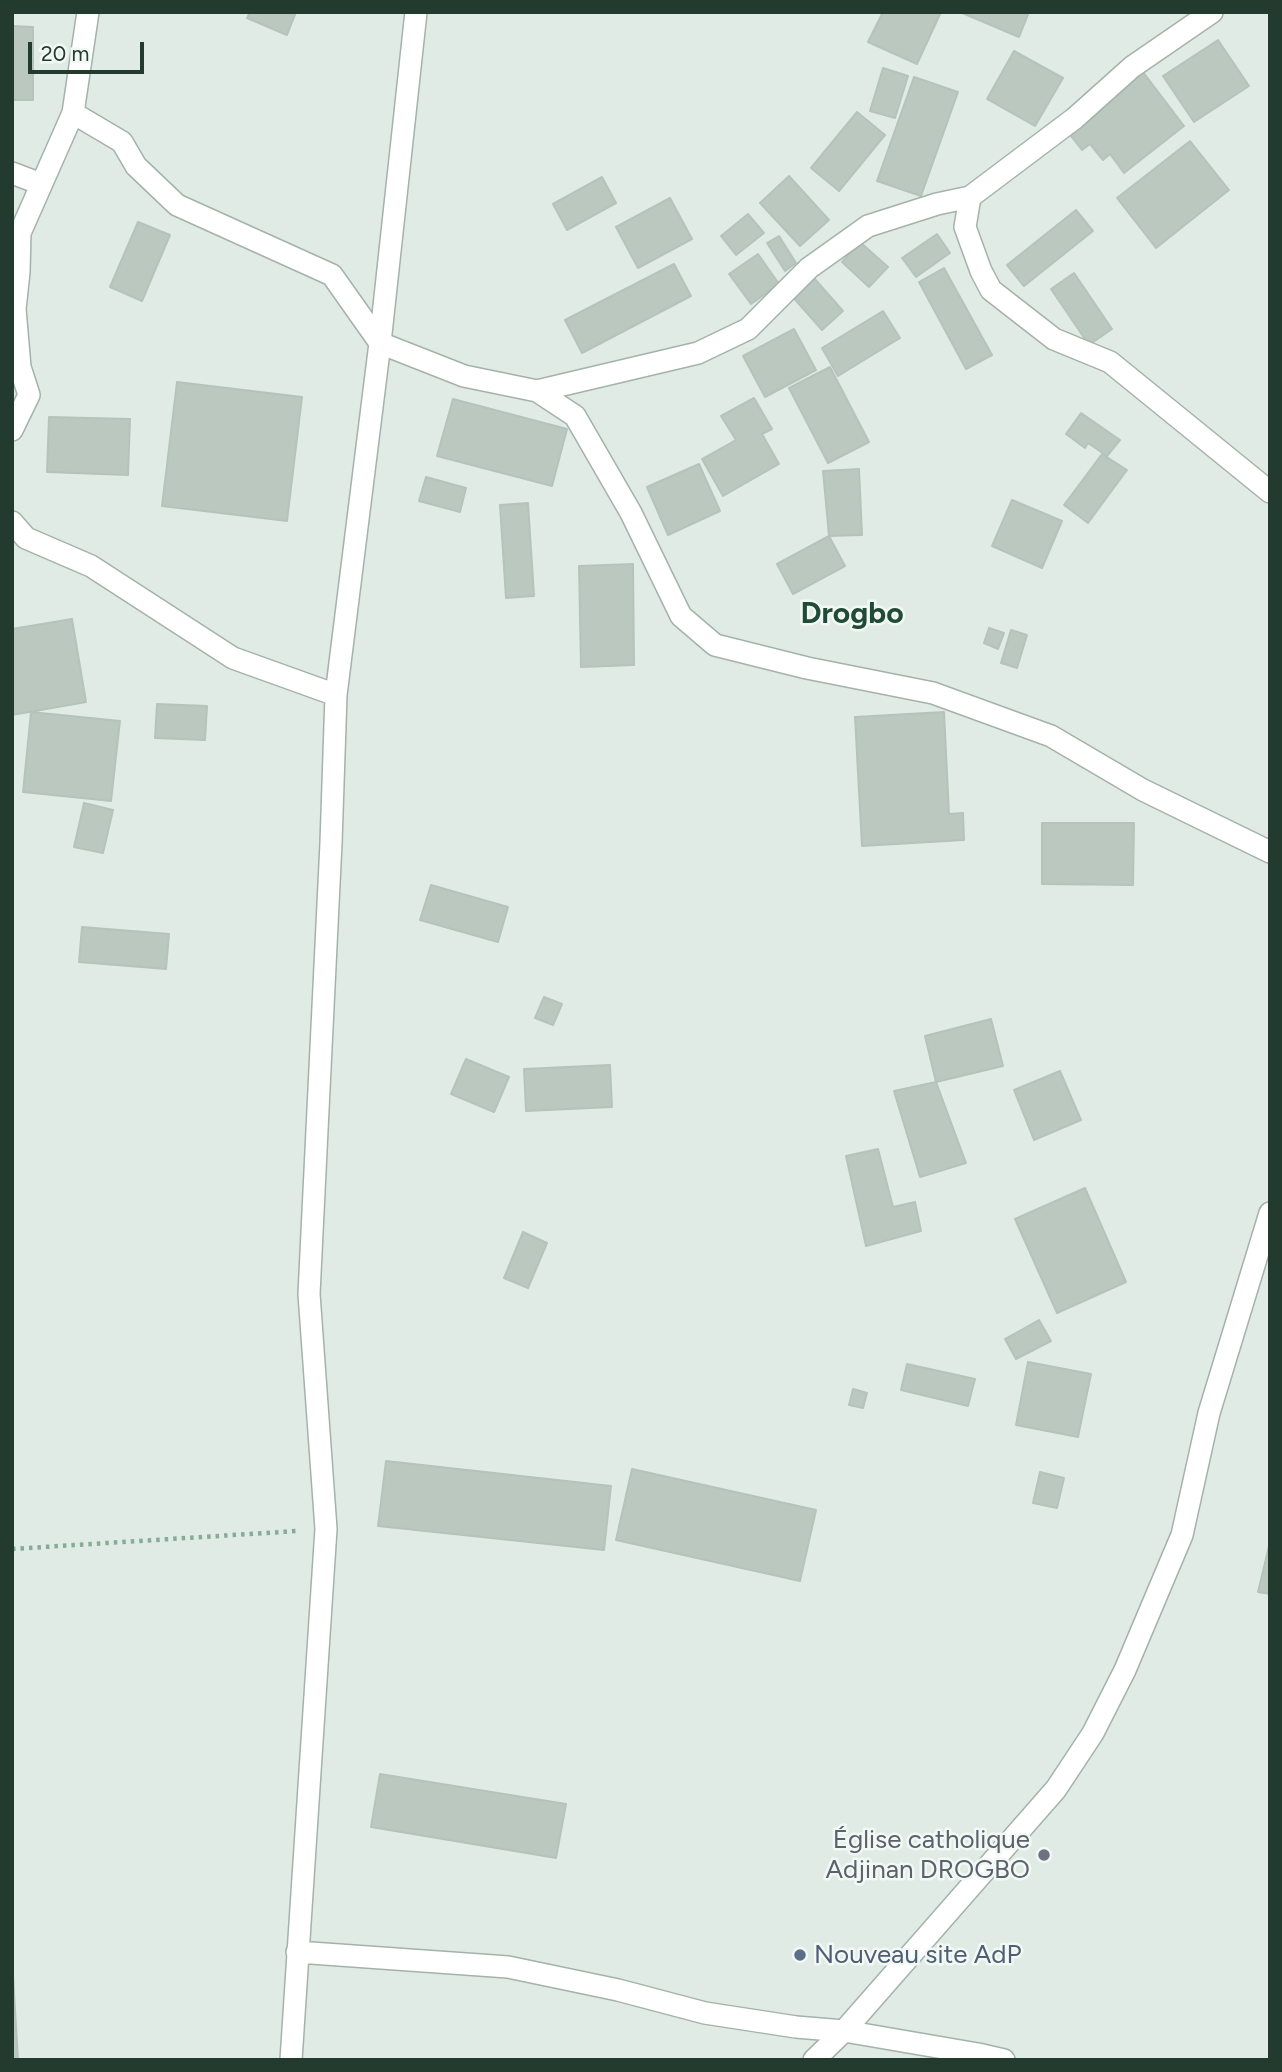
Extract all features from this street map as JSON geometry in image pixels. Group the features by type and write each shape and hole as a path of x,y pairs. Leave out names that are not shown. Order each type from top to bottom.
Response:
{"street":[{"path":"12,430 29,395 20,367 15,309 20,233 73,113 88,12"},
{"path":"291,2060 326,1529 309,1294 336,695 380,342 416,12"},
{"path":"537,391 698,354 748,329 809,268 868,226 937,204 970,197 1075,118 1132,67 1212,12"},
{"path":"73,113 122,142 136,166 177,205 331,275 380,342 464,376 537,391 575,416 631,513 681,616 715,645 807,668 933,693 1051,736 1143,790 1270,852"},
{"path":"12,173 41,184"},
{"path":"970,197 965,227 991,290 1055,339 1110,362 1270,492"},
{"path":"12,523 26,538 90,566 233,658 336,695"},
{"path":"814,2060 844,2031 1056,1789 1100,1720 1125,1671 1182,1535 1209,1413 1270,1213"},
{"path":"297,1952 508,1967 618,1990 705,2013 796,2027 844,2031 978,2053 1004,2060"}],"path":[{"path":"12,1549 326,1529"}],"building":[{"path":"250,12 296,12 287,35 247,18"},
{"path":"883,12 941,12 917,64 868,42"},
{"path":"960,12 1029,12 1019,37"},
{"path":"12,26 33,27 33,100 12,100"},
{"path":"1218,40 1249,86 1194,122 1163,76"},
{"path":"1014,51 1063,78 1035,126 987,99"},
{"path":"883,68 908,76 895,118 870,111"},
{"path":"1143,72 1184,126 1124,173 1110,154 1103,160 1090,144 1082,150 1067,131"},
{"path":"914,77 958,92 921,196 877,181"},
{"path":"857,112 885,135 839,191 811,168"},
{"path":"1190,141 1229,190 1156,248 1117,198"},
{"path":"789,176 829,220 800,246 760,203"},
{"path":"602,177 616,203 567,230 553,204"},
{"path":"670,198 692,239 638,268 616,227"},
{"path":"1076,210 1093,231 1024,286 1007,265"},
{"path":"748,214 764,233 736,255 721,236"},
{"path":"138,222 170,235 142,301 110,287"},
{"path":"937,234 950,253 916,277 902,258"},
{"path":"779,236 796,263 785,271 767,243"},
{"path":"860,242 888,267 869,287 842,262"},
{"path":"758,254 779,284 751,304 729,274"},
{"path":"674,264 691,296 582,353 565,320"},
{"path":"944,268 992,355 966,369 919,282"},
{"path":"1074,273 1112,329 1089,345 1051,289"},
{"path":"813,277 843,311 822,330 791,295"},
{"path":"883,311 900,338 838,376 822,348"},
{"path":"794,329 816,370 765,397 743,356"},
{"path":"830,367 869,442 828,463 789,388"},
{"path":"177,382 302,397 287,521 162,506"},
{"path":"754,398 772,429 762,434 779,464 723,496 702,459 736,440 721,416"},
{"path":"453,399 567,429 552,486 437,456"},
{"path":"1081,413 1120,440 1107,456 1088,443 1085,448 1066,434"},
{"path":"49,417 130,419 128,475 47,472"},
{"path":"1102,454 1127,470 1088,523 1064,505"},
{"path":"699,464 720,511 668,535 647,487"},
{"path":"859,469 862,535 829,536 823,471"},
{"path":"426,477 466,488 460,512 419,501"},
{"path":"1012,500 1062,521 1042,568 992,546"},
{"path":"528,503 534,596 506,598 500,505"},
{"path":"829,536 845,566 793,594 777,564"},
{"path":"633,564 634,665 581,667 579,566"},
{"path":"72,619 86,702 12,715 12,629"},
{"path":"989,628 1004,633 998,649 984,643"},
{"path":"1011,630 1027,635 1017,668 1001,663"},
{"path":"157,704 207,706 205,740 155,738"},
{"path":"31,712 120,721 111,801 23,792"},
{"path":"944,712 949,814 963,813 964,840 862,846 855,717"},
{"path":"84,803 113,810 103,853 74,847"},
{"path":"1042,823 1134,823 1133,885 1042,884"},
{"path":"431,885 508,907 498,942 420,920"},
{"path":"82,927 169,934 166,969 79,962"},
{"path":"544,997 562,1004 553,1025 535,1018"},
{"path":"991,1019 1003,1066 936,1082 925,1036"},
{"path":"466,1059 509,1077 494,1112 451,1094"},
{"path":"610,1065 612,1107 526,1111 524,1069"},
{"path":"1060,1071 1081,1120 1034,1140 1014,1090"},
{"path":"936,1082 966,1163 920,1177 894,1091"},
{"path":"878,1149 893,1207 915,1202 921,1231 866,1246 846,1156"},
{"path":"1085,1188 1126,1282 1057,1313 1015,1219"},
{"path":"523,1232 547,1243 528,1288 504,1278"},
{"path":"1039,1320 1051,1341 1016,1359 1005,1339"},
{"path":"1028,1362 1091,1374 1078,1437 1016,1425"},
{"path":"907,1364 975,1379 968,1406 901,1390"},
{"path":"853,1389 867,1393 863,1408 849,1405"},
{"path":"386,1461 611,1486 604,1550 378,1526"},
{"path":"632,1469 816,1510 800,1581 616,1540"},
{"path":"1040,1472 1064,1478 1057,1508 1033,1503"},
{"path":"1270,1542 1270,1594 1258,1592"},
{"path":"380,1774 566,1804 556,1858 371,1827"},
{"path":"12,1958 18,2060 12,2060"}],"place":[{"name":"Église catholique Adjinan DROGBO","path":"1044,1855"},
{"name":"Nouveau site AdP","path":"800,1955"}],"district":[{"name":"Drogbo","path":"852,614"}]}
